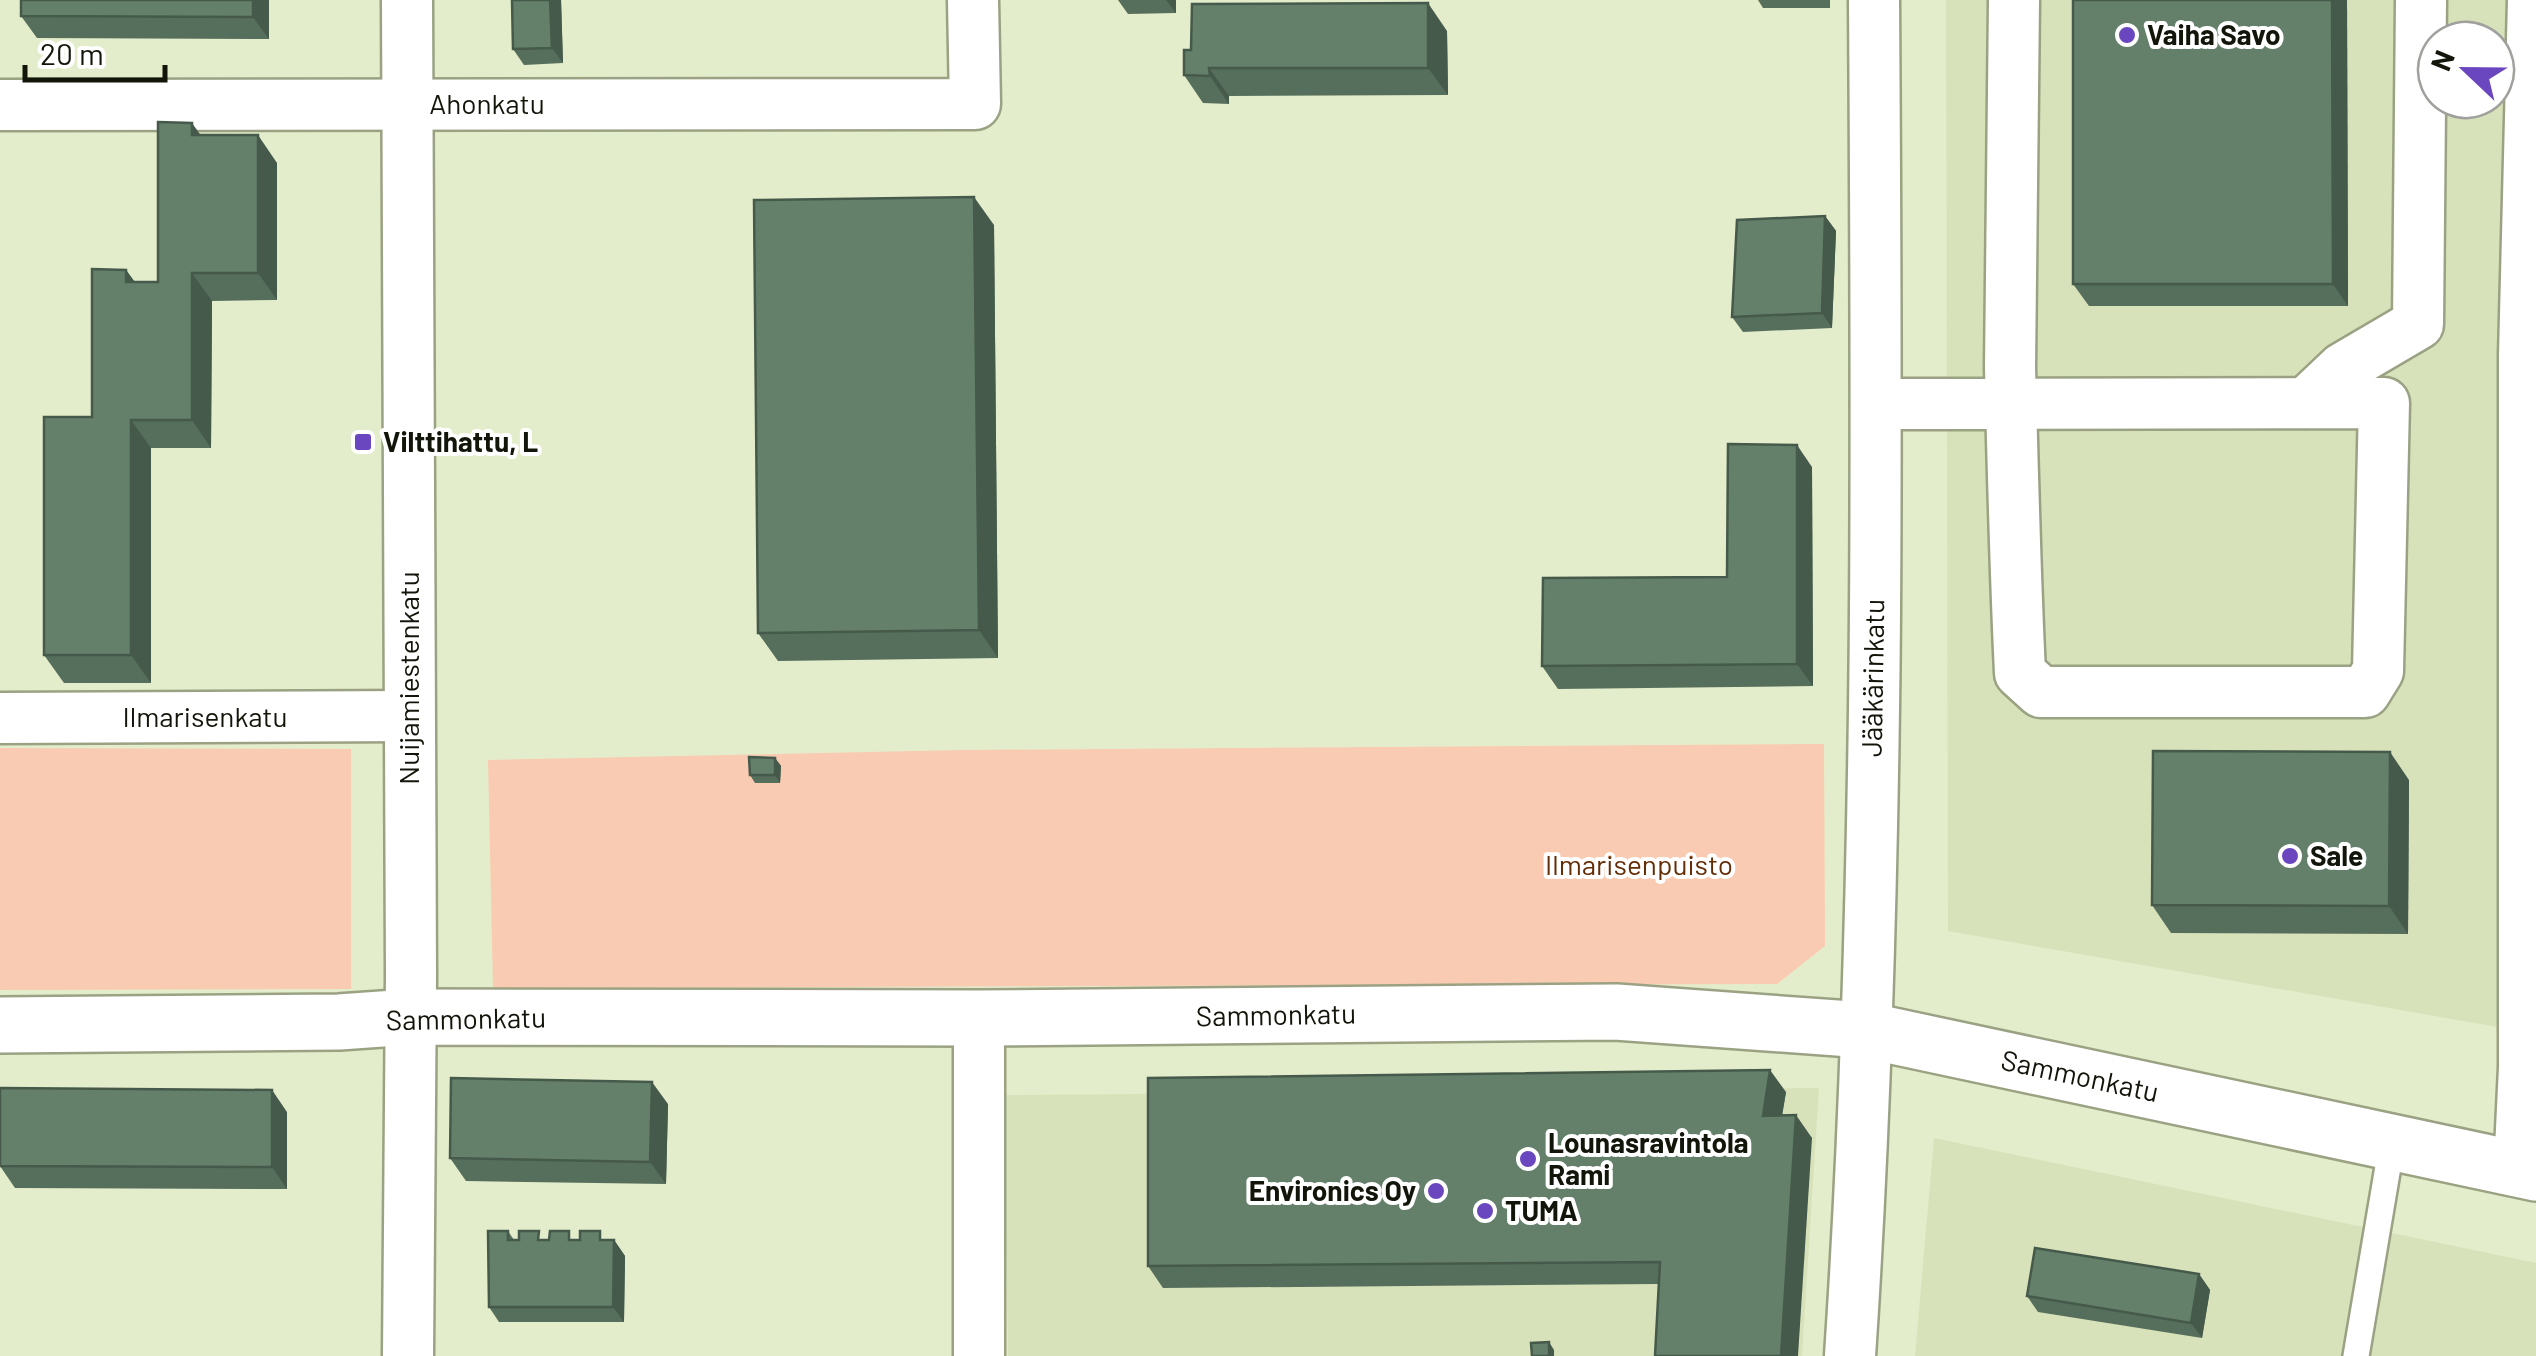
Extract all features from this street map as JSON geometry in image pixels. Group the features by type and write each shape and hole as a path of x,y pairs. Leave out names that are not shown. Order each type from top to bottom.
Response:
{"street":[{"name":"Nuijamiestenkatu","path":"407,0 408,1356"},
{"name":"Ahonkatu","path":"0,105 975,104 974,0"},
{"name":"Jääkärinkatu","path":"1850,1356 1859,1214 1873,731 1874,0"},
{"path":"1876,404 2011,404 2384,404 2378,671 2365,692 2041,692 2020,673 2011,404 2014,0"},
{"path":"2306,404 2342,368 2418,324 2421,0"},
{"path":"2528,1172 2524,1067 2532,0"},
{"name":"Ilmarisenkatu","path":"0,718 409,716"},
{"name":"Sammonkatu","path":"0,1025 410,1018 1616,1012 1865,1030 2528,1172"},
{"path":"979,1356 980,1018"}],"lane":[{"path":"2356,1356 2392,1143"}],"shaded area":[{"path":"1946,0 2536,0 2503,1028 1948,931"},
{"name":"TUMA","path":"1819,1088 1802,1356 1008,1356 1004,1095"},
{"path":"1934,1138 2536,1263 2536,1356 1915,1356"}],"green space":[{"name":"Ilmarisenpuisto","path":"1824,744 1825,946 1777,984 493,988 488,760 964,750"},
{"path":"0,748 351,749 351,989 0,990"}],"building":[{"path":"21,0 253,0 253,17 21,16"},
{"path":"512,0 550,0 552,48 513,49"},
{"path":"2073,0 2332,0 2333,284 2073,284"},
{"path":"1428,3 1428,68 1209,68 1210,76 1184,75 1184,50 1191,50 1192,4"},
{"path":"158,122 192,123 192,135 258,135 258,273 192,273 192,420 131,420 131,655 44,655 44,417 92,417 92,269 126,270 126,282 158,282"},
{"path":"974,197 979,630 758,633 754,200"},
{"path":"1825,216 1822,313 1732,317 1737,220"},
{"path":"1728,444 1797,445 1797,664 1542,666 1543,578 1727,577"},
{"name":"Sale","path":"2153,751 2390,752 2389,906 2152,905"},
{"path":"749,757 775,758 775,775 750,775"},
{"name":"TUMA","path":"1770,1070 1763,1116 1796,1115 1781,1356 1655,1356 1660,1262 1148,1266 1148,1078"},
{"path":"451,1078 652,1082 650,1162 450,1158"},
{"path":"0,1088 272,1090 272,1167 0,1166"},
{"path":"488,1231 508,1231 508,1240 519,1240 519,1231 539,1231 538,1240 549,1240 550,1231 569,1231 569,1240 580,1240 580,1231 600,1231 600,1240 614,1240 613,1307 489,1307"},
{"path":"2035,1248 2199,1274 2191,1323 2027,1296"},
{"path":"1549,1342 1549,1356 1532,1356 1531,1343"}],"place":[{"name":"Vaiha Savo","path":"2127,35"},
{"name":"Vilttihattu, L","path":"363,442"},
{"name":"Sale","path":"2290,856"},
{"name":"Lounasravintola Rami","path":"1528,1159"},
{"name":"Environics Oy","path":"1436,1191"},
{"name":"TUMA","path":"1485,1211"}]}
